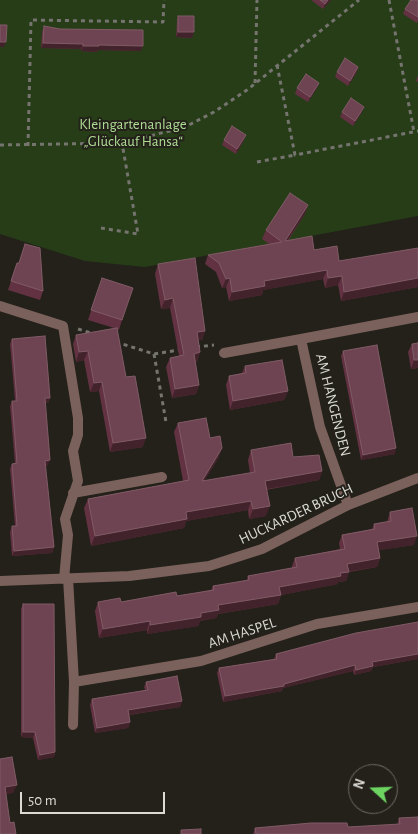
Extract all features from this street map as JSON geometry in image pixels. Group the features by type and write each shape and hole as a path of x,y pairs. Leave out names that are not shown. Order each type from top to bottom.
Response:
{"street":[{"path":"0,306 63,326 78,418 78,435 73,450 78,481 65,519 68,535 66,578 74,682 73,725"},
{"name":"AM HANGENDEN","path":"224,353 418,317"},
{"name":"AM HANGENDEN","path":"301,339 320,427 348,506"},
{"path":"73,493 162,477"},
{"name":"HUCKARDER BRUCH","path":"0,581 129,576 209,566 262,548 348,506 418,478"},
{"name":"AM HASPEL","path":"74,682 201,661 317,624 418,606"}],"path":[{"path":"28,146 31,20 164,22 164,0"},
{"path":"255,84 257,0"},
{"path":"0,145 122,143 185,127 214,112 255,84 360,0"},
{"path":"257,162 416,132 389,0"},
{"path":"277,65 295,155"},
{"path":"101,228 138,234 122,143"},
{"path":"63,326 92,334"},
{"path":"110,340 154,354 183,349"},
{"path":"193,347 212,344 224,353"},
{"path":"154,354 166,422"}],"green space":[{"name":"Kleingartenanlage „Glückauf Hansa“","path":"0,0 418,0 418,216 145,267 85,261 0,234"}],"building":[{"path":"320,0 328,0 325,4"},
{"path":"411,0 418,0 418,17 405,9"},
{"path":"178,16 194,16 194,32 178,32"},
{"path":"0,25 7,25 6,42 0,42"},
{"path":"44,26 60,29 143,30 143,46 83,46 83,44 43,43"},
{"path":"345,58 358,67 350,81 337,72"},
{"path":"306,74 319,83 310,97 297,88"},
{"path":"351,98 364,107 355,121 342,112"},
{"path":"232,126 246,135 237,149 224,140"},
{"path":"290,193 308,205 285,241 312,236 314,250 337,246 339,261 418,248 418,278 344,292 342,276 328,278 327,270 264,281 265,286 232,292 230,278 226,279 219,263 208,255 282,242 266,230"},
{"path":"25,244 40,248 43,291 11,281"},
{"path":"195,258 205,331 197,332 200,352 194,354 199,385 175,389 170,358 184,355 173,298 165,300 158,264"},
{"path":"102,278 133,288 122,320 91,310"},
{"path":"117,328 126,377 135,376 146,438 113,443 102,382 94,383 88,351 79,352 76,335"},
{"path":"45,336 50,398 45,398 50,460 45,461 54,547 14,551 12,526 17,526 12,464 17,463 12,401 17,401 12,339"},
{"path":"418,343 418,360 414,360 412,344"},
{"path":"377,345 396,448 363,455 343,351"},
{"path":"282,360 288,391 233,401 229,376 246,373 245,366"},
{"path":"206,418 210,438 220,436 222,448 202,481 255,472 251,450 291,443 293,457 319,455 322,471 265,481 270,506 253,509 251,501 186,512 187,519 95,536 88,499 189,480 178,423"},
{"path":"412,508 417,536 377,542 380,558 347,564 349,572 340,573 341,576 279,587 281,595 218,605 219,610 201,613 201,617 150,625 150,621 103,629 98,602 120,598 121,602 176,592 177,596 214,590 213,586 249,580 248,576 297,567 295,558 345,549 342,535 375,529 374,524 391,521 390,512"},
{"path":"23,604 54,604 55,752 40,755 35,732 23,732"},
{"path":"418,622 418,654 372,662 373,666 356,670 355,665 284,684 284,686 225,696 219,668 277,659 276,654 356,633"},
{"path":"177,676 182,701 128,710 130,722 97,728 92,699 148,690 146,682"},
{"path":"12,757 17,785 5,787 10,823 14,822 16,834 0,834 0,759"},
{"path":"418,817 418,834 256,834 255,828 311,823 347,823 348,827 400,824 399,818"},
{"path":"201,829 201,834 181,834 181,830"}]}
